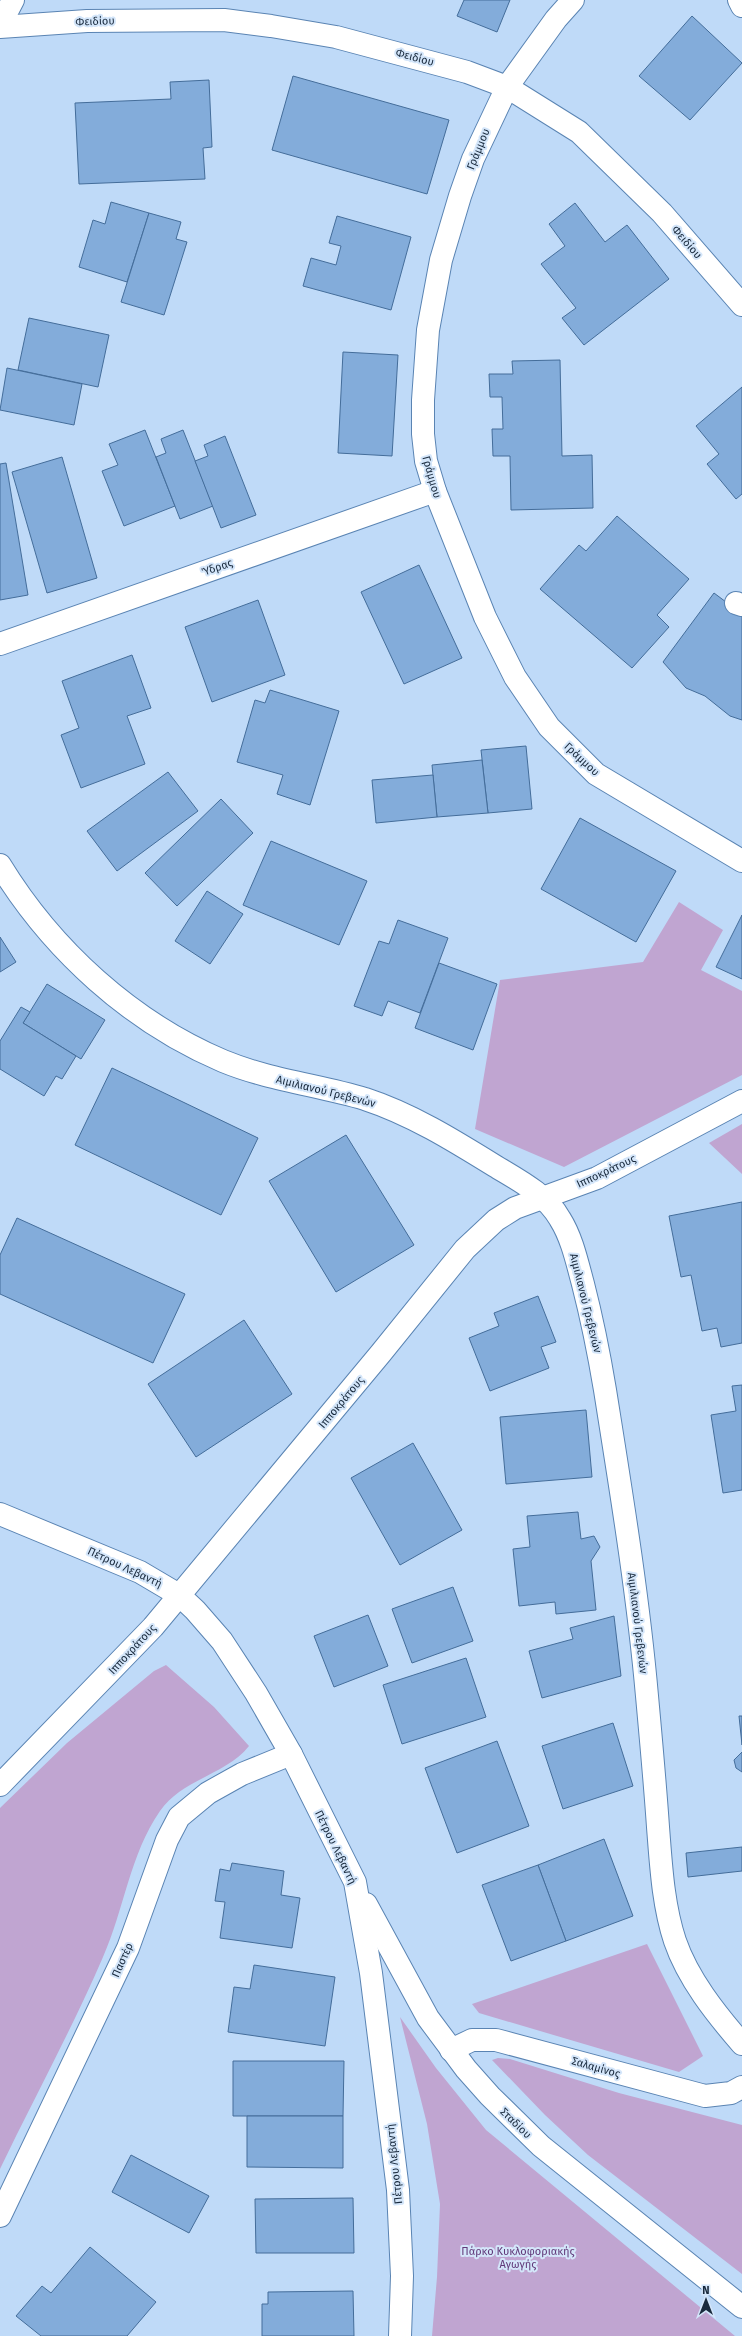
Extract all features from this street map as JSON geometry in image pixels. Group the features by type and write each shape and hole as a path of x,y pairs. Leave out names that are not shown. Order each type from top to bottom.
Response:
{"street":[{"path":"0,26 13,0"},
{"name":"Γράμμου","path":"573,0 546,31 507,87 473,158 443,253 434,293 425,360 423,434 426,460 435,491 485,617 515,677 549,727 596,774 742,861"},
{"path":"739,0 742,6"},
{"name":"Φειδίου","path":"0,26 87,21 224,20 336,37 401,53 467,72 507,87 578,132 662,213 742,304"},
{"name":"Ύδρας","path":"0,644 435,491"},
{"name":"Αιμιλιανού Γρεβενών","path":"0,866 33,914 72,957 122,1000 161,1028 198,1050 226,1062 288,1082 360,1098 394,1109 471,1150 542,1197 559,1216 566,1230 578,1266 601,1363 646,1682 662,1869 668,1912 676,1945 694,1981 742,2044"},
{"name":"Ιπποκράτους","path":"0,1785 129,1652 179,1595 376,1360 465,1249 505,1213 542,1197 597,1178 742,1101"},
{"name":"Πέτρου Λεβαντή","path":"0,1514 118,1561 155,1579 179,1595 204,1619 222,1641 256,1693 291,1754 355,1882 372,1981 398,2190 402,2276 400,2336"},
{"name":"Παστέρ","path":"0,2216 128,1948 163,1851 179,1817 208,1793 242,1774 291,1754"},
{"name":"Σταδίου","path":"355,1882 412,1991 450,2050 490,2096 540,2146 742,2307"},
{"name":"Σαλαμίνος","path":"450,2050 472,2040 496,2040 705,2096 726,2094 742,2087"}],"green space":[{"path":"679,902 723,930 701,970 742,991 742,1075 564,1167 475,1129 500,980 643,962"},
{"path":"742,1124 742,1174 709,1143"},
{"path":"166,1665 214,1707 249,1746 228,1764 180,1791 169,1800 160,1811 141,1845 117,1920 91,1984 0,2169 0,1808 67,1743 154,1671"},
{"path":"647,1944 703,2056 679,2072 479,2013 472,2004"},
{"name":"Πάρκο Κυκλοφοριακής Αγωγής","path":"400,2017 436,2068 486,2130 735,2336 432,2336 437,2277 440,2204 427,2124"},
{"path":"498,2058 510,2059 619,2093 742,2125 742,2274 588,2155 545,2115 492,2060"}],"building":[{"path":"464,0 510,0 497,32 457,16"},
{"path":"692,16 742,63 690,120 639,76"},
{"path":"293,76 449,120 427,194 272,150"},
{"path":"209,80 212,147 203,148 205,179 79,184 75,103 171,99 170,82"},
{"path":"111,202 149,213 127,282 79,267 93,220 105,224"},
{"path":"575,203 605,242 627,225 669,279 584,345 562,318 576,308 541,264 565,246 549,224"},
{"path":"149,213 181,222 176,239 187,242 164,315 121,302"},
{"path":"337,216 411,237 391,310 303,286 311,258 336,265 341,246 329,243"},
{"path":"29,318 109,335 98,387 18,370"},
{"path":"343,352 398,355 392,456 338,453"},
{"path":"560,360 562,456 592,455 593,508 511,510 510,456 493,456 492,429 503,429 502,397 490,397 489,374 513,374 512,361"},
{"path":"7,368 82,384 74,425 0,410"},
{"path":"742,387 742,494 736,499 707,464 719,454 696,426"},
{"path":"145,430 175,506 124,526 102,471 118,465 109,444"},
{"path":"183,430 213,506 180,519 156,457 166,453 161,439"},
{"path":"225,436 256,515 221,528 195,461 208,456 204,445"},
{"path":"62,457 97,578 47,593 12,472"},
{"path":"6,463 28,595 0,600 0,464"},
{"path":"617,516 689,579 657,615 669,627 632,668 540,589 579,545 586,551"},
{"path":"419,565 462,658 404,684 361,592"},
{"path":"714,593 742,614 742,720 730,716 705,696 686,688 663,662"},
{"path":"258,600 285,675 212,702 185,627"},
{"path":"132,655 151,708 127,716 145,764 81,788 61,735 79,728 62,681"},
{"path":"270,690 339,711 310,805 277,794 283,775 237,762 255,700 265,703"},
{"path":"526,746 532,809 488,813 481,750"},
{"path":"482,760 488,813 437,817 432,765"},
{"path":"168,772 198,811 117,871 87,831"},
{"path":"433,775 437,817 376,823 372,780"},
{"path":"221,799 253,833 177,906 145,873"},
{"path":"580,818 676,871 636,942 541,889"},
{"path":"271,841 367,881 339,945 243,905"},
{"path":"207,891 243,914 210,964 175,941"},
{"path":"742,915 742,979 716,967"},
{"path":"398,920 448,938 420,1013 388,1001 382,1016 354,1006 379,941 389,944"},
{"path":"0,937 16,962 0,972"},
{"path":"439,963 497,984 473,1050 415,1028"},
{"path":"47,984 105,1020 81,1059 23,1023"},
{"path":"21,1007 30,1012 23,1023 76,1056 62,1079 56,1076 44,1096 0,1069 0,1041"},
{"path":"112,1068 258,1138 221,1215 75,1145"},
{"path":"346,1135 414,1245 336,1292 269,1181"},
{"path":"742,1202 742,1343 721,1347 717,1328 702,1331 691,1275 681,1277 669,1216"},
{"path":"17,1218 185,1294 153,1363 0,1294 0,1255"},
{"path":"538,1296 556,1342 541,1347 549,1368 490,1391 469,1338 499,1326 494,1313"},
{"path":"244,1320 292,1394 196,1457 148,1384"},
{"path":"742,1385 742,1490 723,1493 711,1415 736,1411 732,1386"},
{"path":"586,1410 592,1477 506,1484 500,1417"},
{"path":"413,1443 462,1530 400,1565 351,1478"},
{"path":"578,1512 581,1539 594,1536 600,1547 591,1561 596,1610 556,1614 555,1602 519,1606 513,1549 530,1547 527,1516"},
{"path":"453,1587 473,1641 412,1663 392,1609"},
{"path":"368,1615 388,1666 334,1687 314,1636"},
{"path":"614,1616 621,1676 542,1698 529,1651 573,1639 570,1628"},
{"path":"466,1658 486,1717 402,1744 383,1685"},
{"path":"739,1716 742,1716 742,1745"},
{"path":"613,1723 633,1786 563,1809 542,1746"},
{"path":"497,1741 529,1826 457,1853 425,1768"},
{"path":"742,1752 742,1772 736,1768 734,1760"},
{"path":"604,1839 633,1916 566,1941 538,1865"},
{"path":"742,1847 742,1871 688,1877 686,1853"},
{"path":"232,1863 284,1871 281,1895 300,1898 292,1948 220,1938 225,1902 215,1901 220,1869 230,1871"},
{"path":"538,1865 566,1941 511,1961 482,1885"},
{"path":"254,1965 335,1977 325,2046 228,2032 234,1987 250,1989"},
{"path":"233,2061 344,2061 343,2116 233,2116"},
{"path":"247,2116 343,2116 343,2168 247,2167"},
{"path":"131,2155 209,2196 189,2233 112,2192"},
{"path":"353,2198 354,2253 256,2253 255,2199"},
{"path":"90,2247 156,2302 127,2336 41,2336 16,2316 42,2286 51,2293"},
{"path":"353,2291 354,2336 262,2336 262,2304 268,2304 268,2292"}]}
